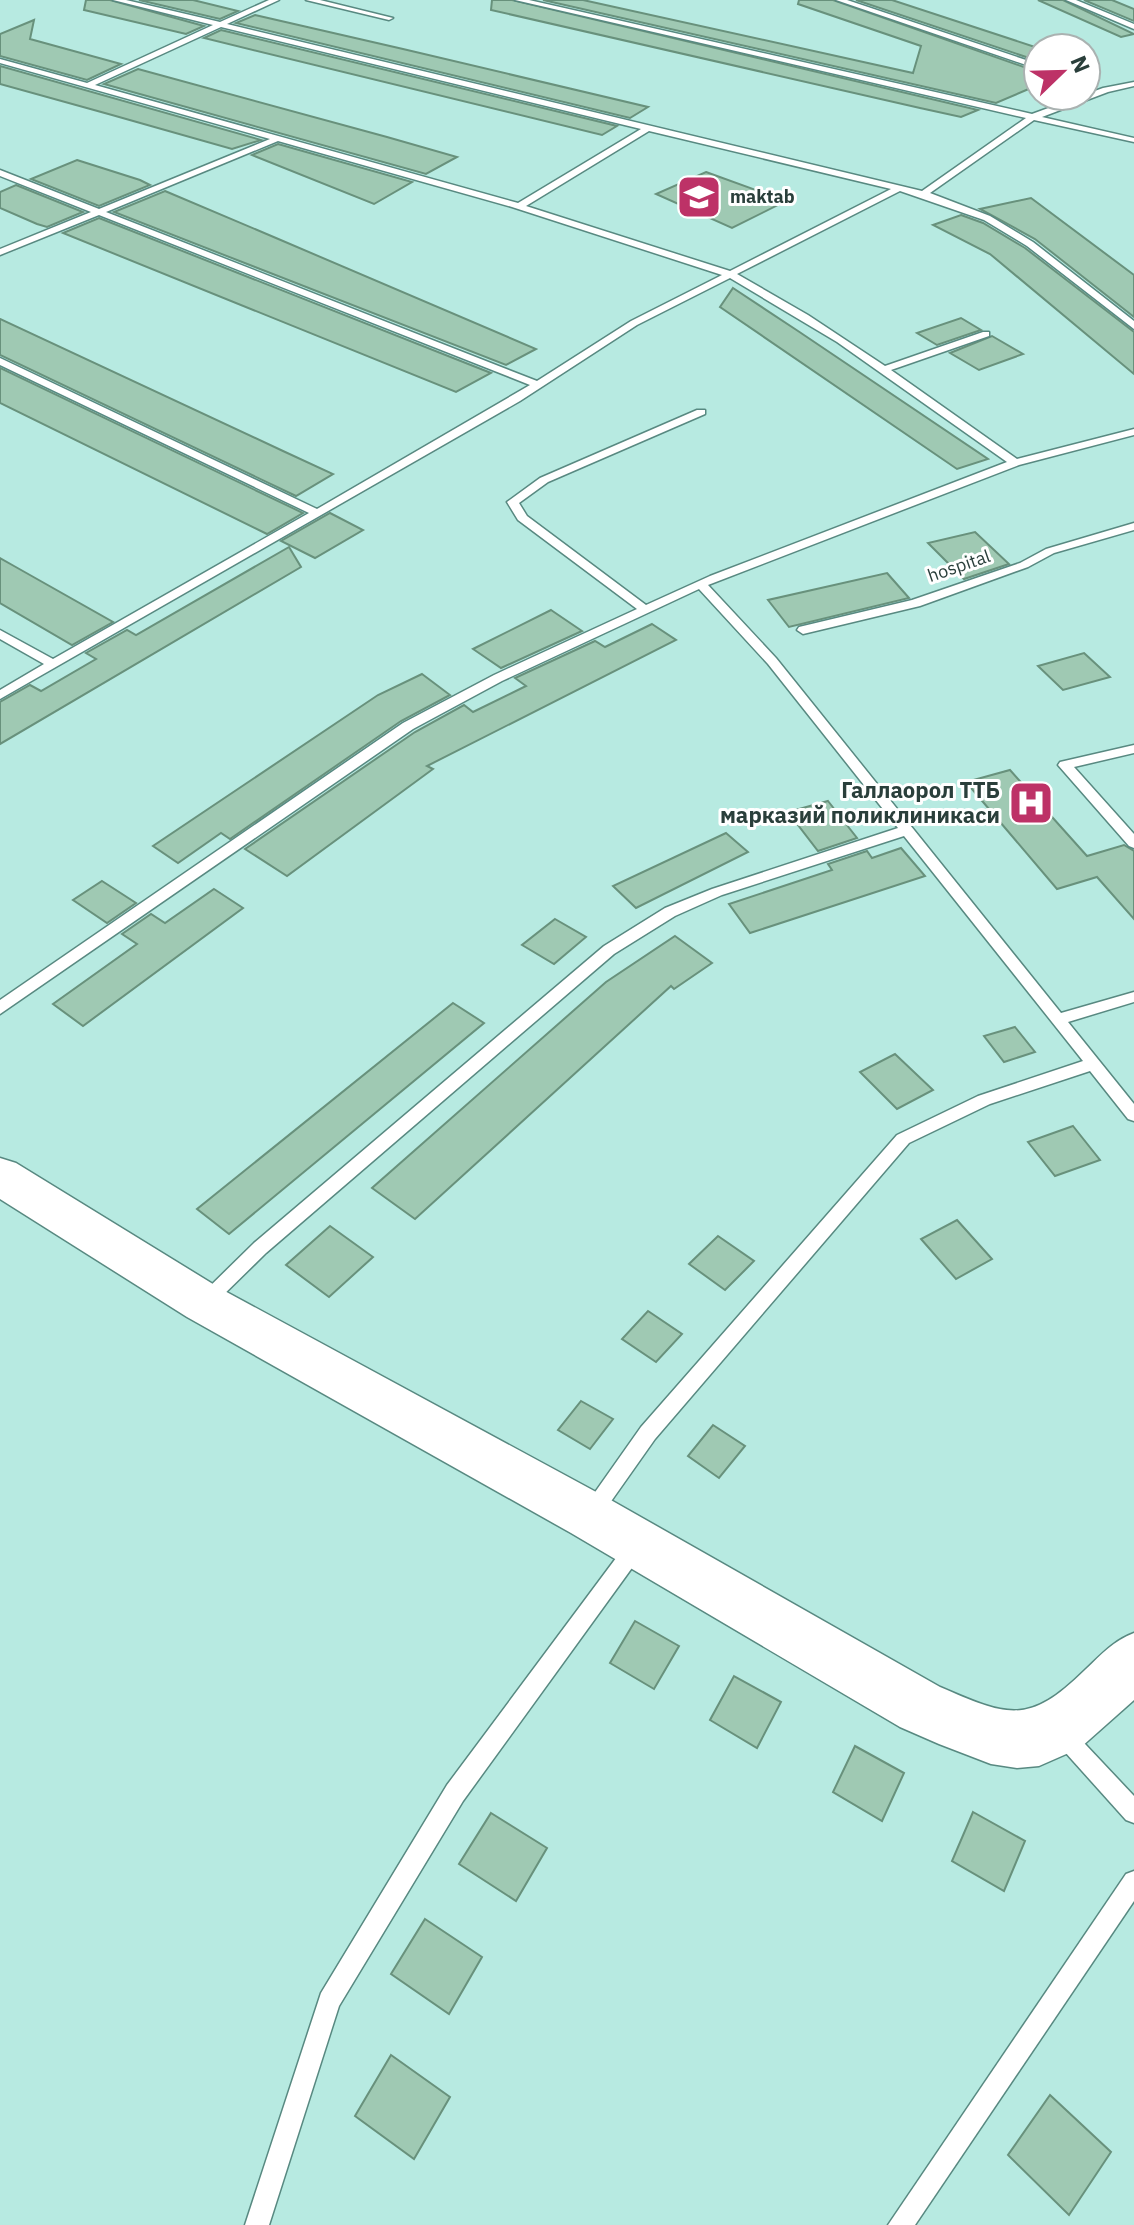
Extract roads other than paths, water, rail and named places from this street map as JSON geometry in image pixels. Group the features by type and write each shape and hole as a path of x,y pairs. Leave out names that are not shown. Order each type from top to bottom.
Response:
{"street":[{"path":"0,1176 204,1303 638,1543 920,1707 976,1733 1013,1739 1037,1738 1059,1731 1083,1713 1134,1660"}],"lane":[{"path":"117,0 649,127 896,190 923,194 987,218 1030,244 1134,326"},
{"path":"88,85 275,0"},
{"path":"310,0 389,18"},
{"path":"519,0 1134,140"},
{"path":"840,0 1022,62"},
{"path":"1070,0 1134,27"},
{"path":"0,61 519,206 730,274 762,291 882,370 1015,463"},
{"path":"923,194 1033,117 1106,90 1134,84"},
{"path":"1102,89 1106,90"},
{"path":"519,206 649,127"},
{"path":"0,252 275,140"},
{"path":"0,173 538,385"},
{"path":"0,695 538,385 634,323 896,190"},
{"path":"882,370 986,334"},
{"path":"0,361 315,512"},
{"path":"644,609 522,518 513,502 544,480 701,412"},
{"path":"0,1008 408,726 521,666 701,584 1015,463 1134,432"},
{"name":"hospital","path":"803,630 916,603 1024,565 1050,551 1131,531"},
{"path":"701,584 772,661 1134,1115"},
{"path":"0,634 54,665"},
{"path":"1134,749 1065,765 1134,843"},
{"path":"204,1303 260,1248 609,950 670,912 717,892 908,830"},
{"path":"1058,1019 1134,997"},
{"path":"590,1516 648,1433 903,1139 984,1100 1093,1064"},
{"path":"257,2225 329,2001 455,1793 638,1543"},
{"path":"1059,1731 1134,1812"},
{"path":"900,2225 1134,1882"}],"place":[{"name":"maktab","path":"699,197"},
{"name":"Галлаорол ТТБ марказий поликлиникаси","path":"1031,803"}]}
